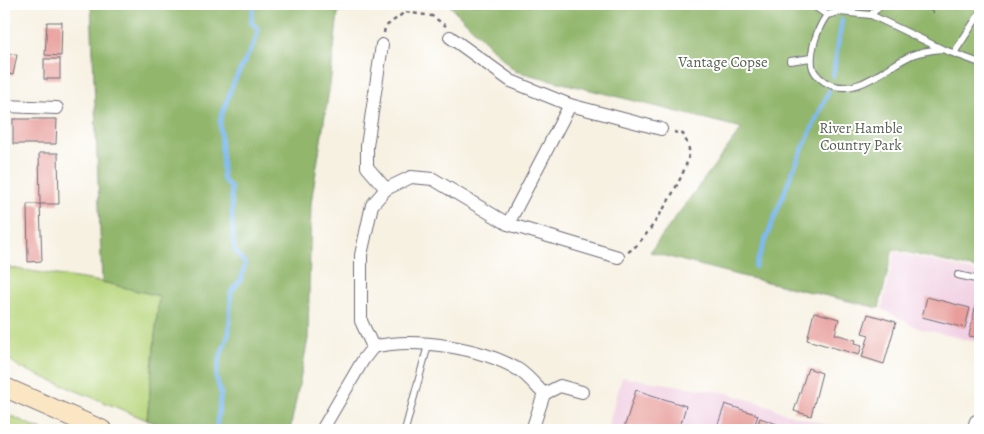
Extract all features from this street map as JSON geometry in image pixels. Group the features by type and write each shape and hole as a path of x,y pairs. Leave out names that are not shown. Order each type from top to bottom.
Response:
{"street":[{"path":"450,37 511,81 570,105 660,129"},
{"path":"382,45 367,146 367,167 386,189"},
{"path":"508,224 570,105"},
{"path":"4,106 57,108"},
{"path":"373,347 361,322 361,255 372,205 386,189 411,177 433,179 508,224 618,257"},
{"path":"322,430 363,360 373,347 394,342 459,348 499,359 521,371 544,394"},
{"path":"532,430 544,394 560,386 582,392"},
{"path":"4,387 102,430"}],"lane":[{"path":"811,4 828,15"},
{"path":"871,15 881,4"},
{"path":"942,49 911,56 859,85 844,87 830,85 819,78 812,68 811,58 821,23 828,15 839,12 871,15 942,49 980,63"},
{"path":"954,53 980,13"},
{"path":"790,61 811,58"},
{"path":"958,275 980,280"},
{"path":"406,430 428,346"}],"path":[{"path":"925,4 933,12 941,4"},
{"path":"382,45 385,26 405,12 432,16 438,19 445,23 450,37"},
{"path":"618,257 635,248 644,237 679,180 689,152 683,134 660,129"}],"shaded area":[{"path":"895,252 980,273 980,343 918,328 882,309"},
{"path":"622,377 727,393 772,407 783,413 847,430 607,430"}],"green space":[{"path":"91,4 343,4 338,13 330,84 311,203 308,339 290,430 173,430 147,420 159,296 102,282"},
{"name":"River Hamble Country Park","path":"448,4 980,4 980,270 893,249 879,308 737,275 650,252 742,128 515,71"},
{"path":"4,267 102,282 159,296 147,420 21,368 4,356"},
{"path":"5,413 42,430 4,430"}],"building":[{"path":"47,22 62,22 61,56 45,55"},
{"path":"4,53 17,55 13,75 4,73"},
{"path":"44,59 60,59 60,79 44,79"},
{"path":"13,119 57,119 56,144 13,144"},
{"path":"39,153 58,153 59,204 40,204"},
{"path":"27,204 40,204 42,261 28,262"},
{"path":"980,289 980,338 969,336"},
{"path":"927,297 970,308 965,328 922,317"},
{"path":"814,312 839,319 835,334 856,340 855,343 862,345 859,355 807,340"},
{"path":"868,314 896,322 884,364 862,357 869,335 862,333"},
{"path":"808,368 822,373 811,416 794,411"},
{"path":"636,390 686,406 679,430 624,428"},
{"path":"725,404 758,415 753,430 716,430"},
{"path":"760,418 777,424 774,430 756,430"}],"waterway":[{"path":"216,430 221,394 216,377 220,357 229,333 231,292 241,279 245,264 234,249 231,188 223,179 220,120 233,84 256,39 258,29 251,22 254,4"},
{"path":"833,76 842,20"},
{"path":"755,267 793,170 829,91"}],"park label":[{"name":"Vantage Copse","path":"723,62"}]}
